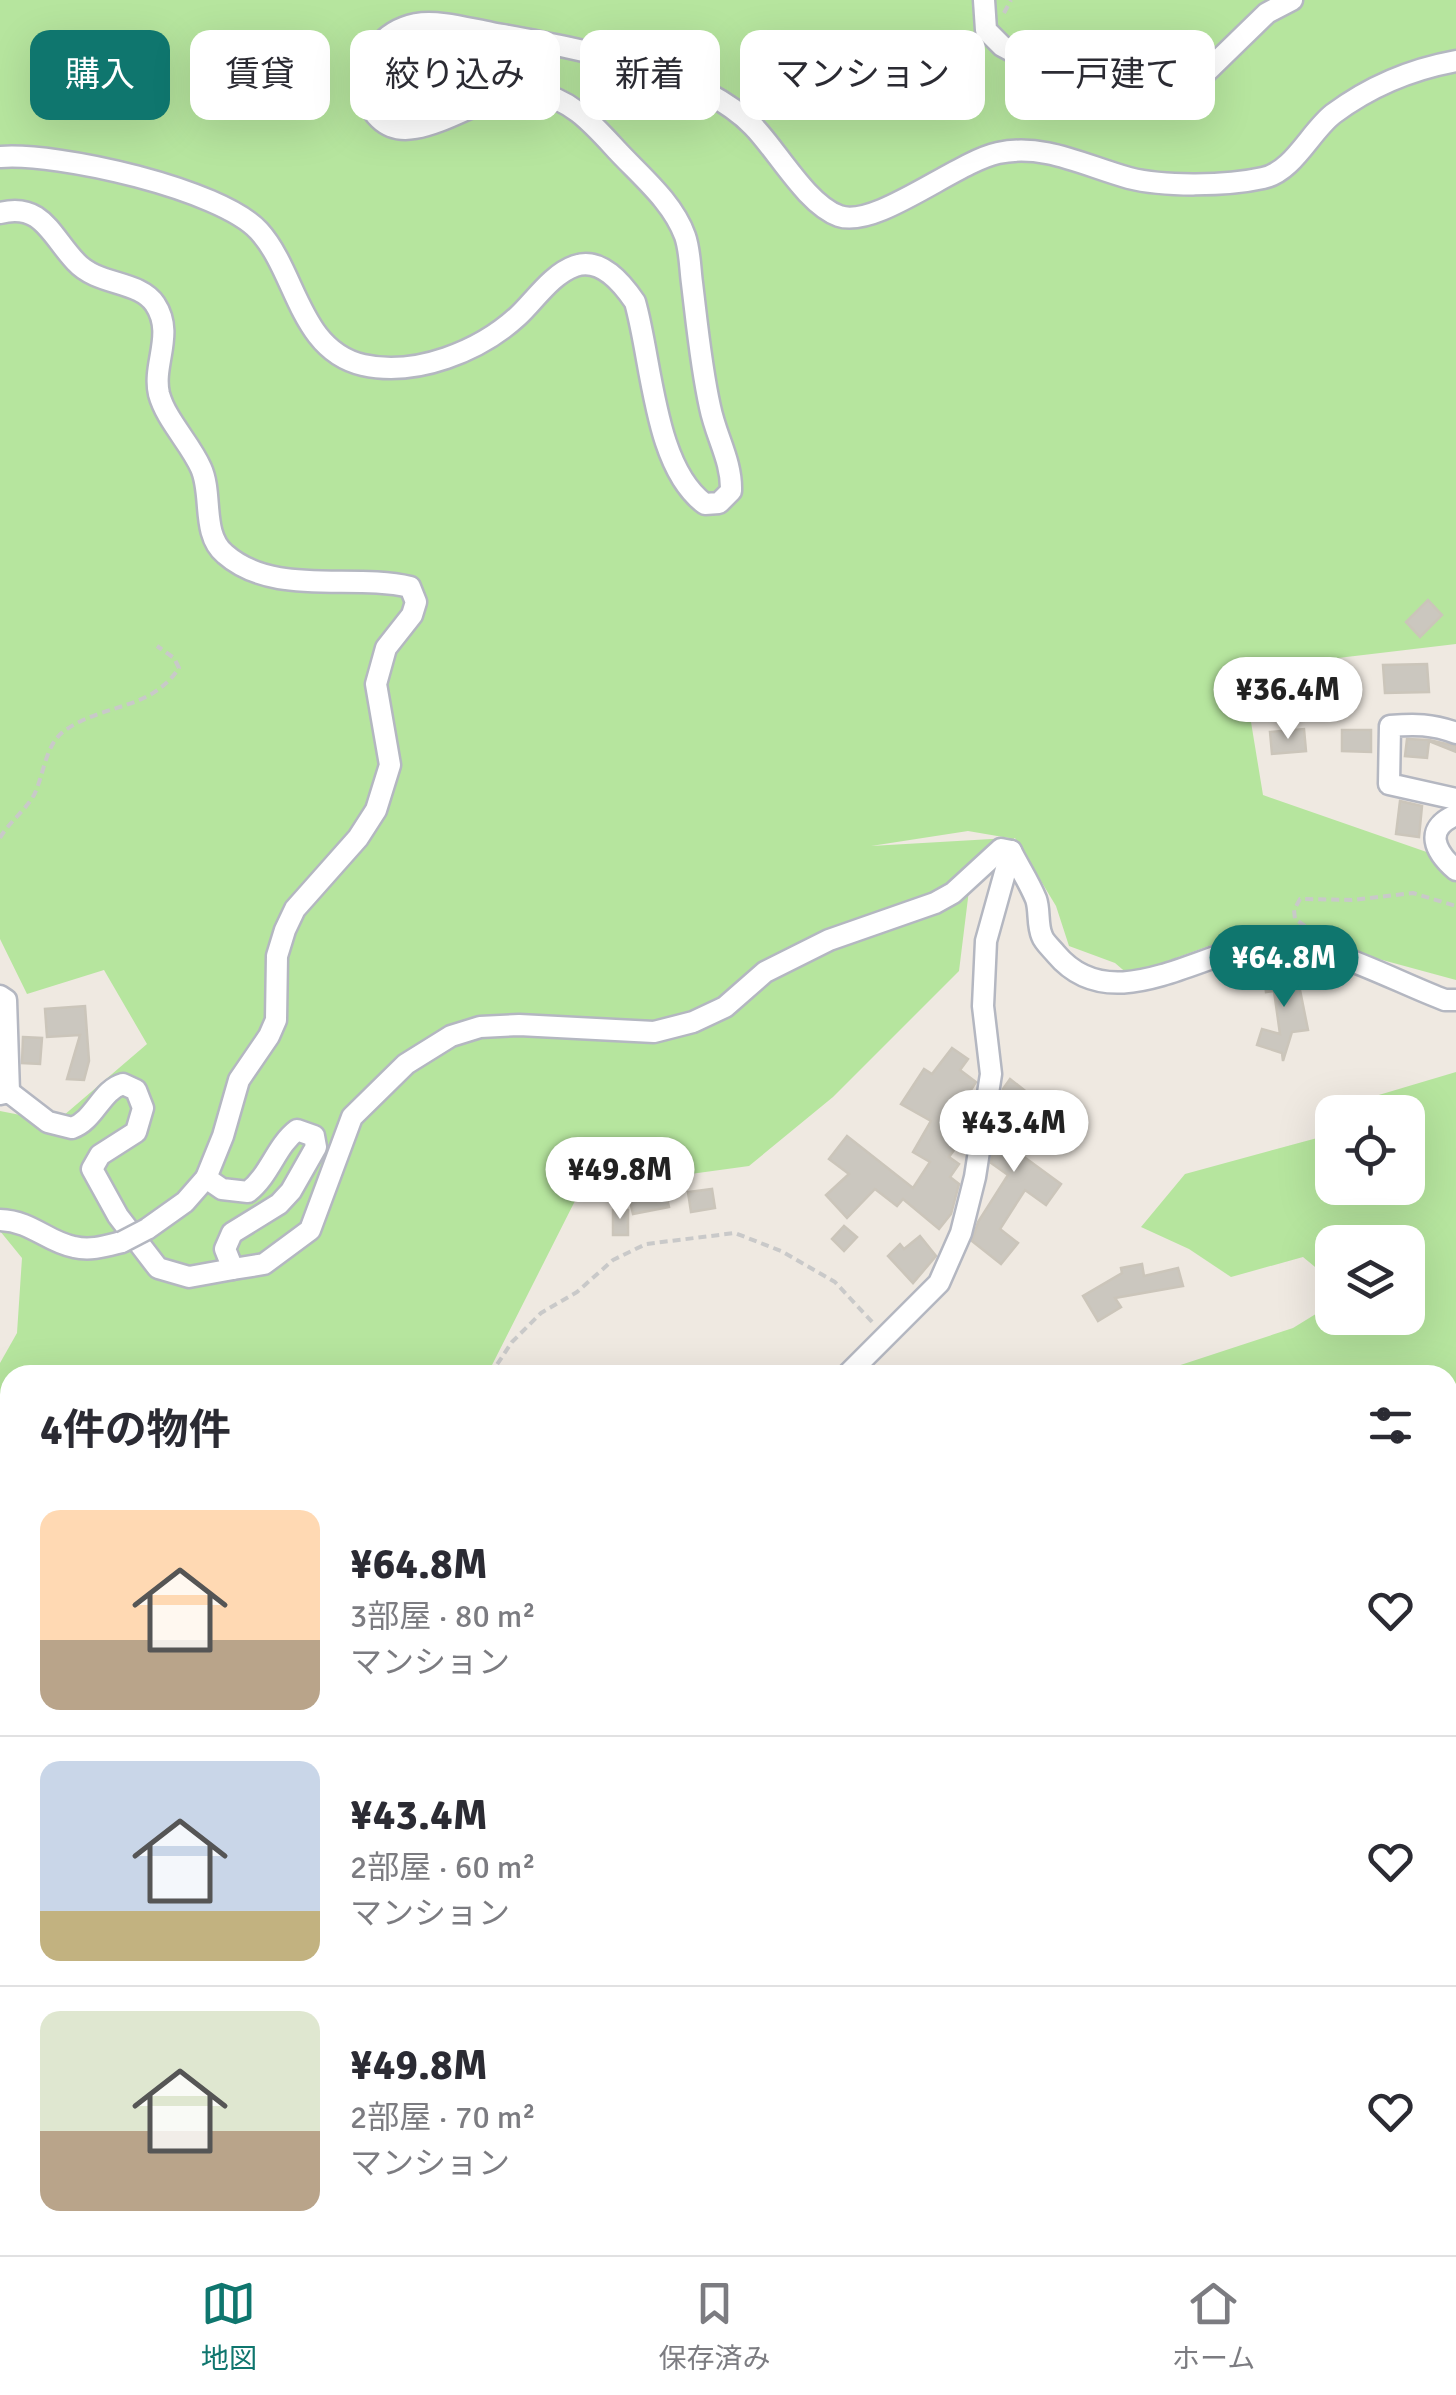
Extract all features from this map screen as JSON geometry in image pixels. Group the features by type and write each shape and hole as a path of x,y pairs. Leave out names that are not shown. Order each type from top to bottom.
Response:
{"street":[{"path":"984,0 986,30 1002,46 1096,96 1124,97 1198,80 1268,13 1292,0"},
{"path":"0,157 21,155 80,161 206,199 238,213 258,230 274,252 300,310 319,337 340,355 361,365 396,369 477,346 516,318 565,271 578,264 593,264 625,287 635,302 664,434 680,476 692,494 705,504 719,503 731,490 732,469 710,407 686,237 668,205 592,122 562,100 532,92 496,98 418,128 398,130 383,122 372,110 366,90 367,63 378,42 398,29 434,24 572,49 641,67 695,88 726,106 752,125 828,210 842,217 859,218 999,152 1047,151 1134,179 1208,184 1268,178 1334,113 1395,77 1456,61"},
{"path":"0,213 17,208 38,216 87,272 111,284 131,287 153,300 165,337 159,394 202,470 211,529 220,550 236,563 278,578 410,587 416,602 412,614 386,648 376,684 390,764 376,810 358,838 295,909 285,930 276,956 276,1020 270,1036 239,1080 206,1178 185,1202 147,1229 122,1242 94,1249 70,1247 20,1220 0,1220"},
{"path":"1456,733 1436,725 1390,726 1390,784 1456,799"},
{"path":"1456,815 1437,830 1434,843 1441,857 1456,870"},
{"path":"0,996 6,1000 4,1093 48,1122 72,1128 91,1116 114,1086 123,1084 136,1090 143,1108 136,1132 100,1155 92,1170 138,1246 158,1268 188,1278 264,1264 310,1230 352,1116 406,1064 451,1036 480,1027 519,1025 654,1032 693,1022 725,1007 765,972 829,940 935,904 954,892 1001,848 1011,851 1037,901 1042,938 1063,962 1085,978 1123,982 1163,976 1273,943 1314,948 1445,1000 1456,1000"},
{"path":"858,1365 940,1282 961,1233 975,1178 991,1074 983,1006 986,941 1011,851"},
{"path":"206,1178 222,1189 248,1192 262,1181 286,1138 297,1130 314,1136 316,1147 291,1191 279,1204 232,1233 226,1249 233,1269"}],"path":[{"path":"0,838 32,798 60,734 116,706 148,699 168,684 179,668 174,658 157,646"},
{"path":"1311,930 1295,919 1294,910 1300,899 1352,900 1413,893 1456,906"},
{"path":"497,1365 512,1342 541,1313 578,1292 614,1260 646,1244 735,1234 781,1251 835,1282 887,1338"}],"green space":[{"path":"0,0 1456,0 1456,644 1338,658 1251,722 1263,795 1441,857 1456,869 1456,980 1261,927 1129,975 1115,963 1069,946 1056,906 1015,838 922,905 969,890 959,971 833,1097 749,1166 581,1189 492,1365 0,1365 17,1333 22,1258 0,1231 0,1111 56,1122 147,1044 104,970 27,994 0,939","holes":["968,831 1009,838 871,846"]},
{"path":"1456,1072 1456,1365 1180,1365 1293,1328 1315,1314 1315,1335 1425,1335 1425,1225 1315,1225 1315,1267 1303,1257 1231,1277 1189,1249 1141,1227 1185,1174 1315,1139 1315,1205 1425,1205 1425,1095 1379,1095"}],"building":[{"path":"1428,600 1442,615 1420,637 1406,622"},
{"path":"1427,664 1429,692 1385,693 1383,665"},
{"path":"1304,729 1306,751 1272,754 1270,732"},
{"path":"1342,730 1371,730 1371,752 1342,751"},
{"path":"1407,739 1429,740 1456,746 1456,752 1429,741 1427,758 1405,756"},
{"path":"1400,801 1422,806 1419,837 1396,834"},
{"path":"1296,970 1308,1030 1292,1032 1283,1061 1282,1053 1257,1045 1262,1029 1280,1034 1274,991 1266,992 1264,974"},
{"path":"85,1006 89,1061 84,1080 67,1079 80,1035 47,1037 45,1009"},
{"path":"23,1037 42,1038 40,1064 22,1063"},
{"path":"952,1048 968,1059 960,1070 976,1082 958,1110 970,1119 969,1129 949,1157 959,1164 950,1177 959,1184 951,1214 939,1229 903,1199 897,1206 875,1189 847,1218 826,1195 849,1174 829,1159 847,1136 913,1188 930,1162 913,1152 931,1121 901,1104 924,1069 932,1074"},
{"path":"1010,1079 1048,1112 1020,1154 1061,1184 1046,1205 1025,1190 1000,1229 1018,1243 1001,1264 972,1241 978,1222 1008,1175 991,1163 992,1155 999,1145 1005,1149 1022,1122 1000,1105"},
{"path":"664,1185 669,1207 633,1214 628,1192"},
{"path":"712,1189 715,1208 691,1212 688,1192"},
{"path":"613,1210 628,1210 628,1235 613,1235"},
{"path":"844,1226 857,1237 844,1251 832,1239"},
{"path":"920,1236 936,1256 913,1283 888,1256 900,1244 904,1249"},
{"path":"1142,1264 1144,1276 1178,1268 1183,1286 1115,1298 1121,1307 1098,1321 1083,1296 1122,1273 1121,1268"}]}
